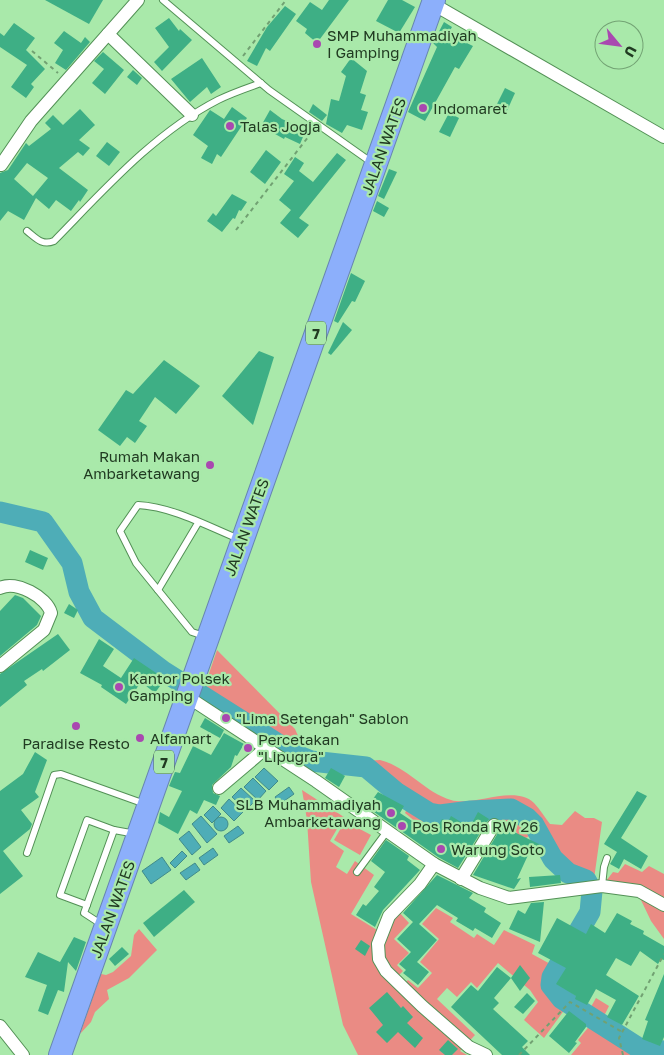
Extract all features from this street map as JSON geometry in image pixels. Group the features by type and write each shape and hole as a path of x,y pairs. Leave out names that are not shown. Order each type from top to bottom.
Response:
{"highway":[{"name":"JALAN WATES","path":"60,1055 433,2"}],"street":[{"path":"1,165 31,121 138,0"},
{"path":"433,2 664,137"},
{"path":"108,34 192,115"},
{"path":"0,588 14,585 46,601 51,613 44,630 0,666"},
{"path":"187,694 197,704 388,830 434,864 492,893 509,898 581,888 601,883 639,891 664,905"},
{"path":"219,788 266,748"},
{"path":"461,879 494,825"},
{"path":"434,864 420,884 389,916 378,944 379,959 386,971 465,1051 486,1055"},
{"path":"0,1026 23,1055"}],"lane":[{"path":"163,0 261,83 375,164"},
{"path":"27,231 41,242 48,244 54,241 153,144 192,115 220,99 261,83"},
{"path":"207,637 192,632 136,563 120,531 138,505 164,509 241,540"},
{"path":"158,590 198,523"},
{"path":"28,853 52,777 56,774 149,805"},
{"path":"87,905 60,895 87,820 114,830 138,834"},
{"path":"106,927 84,914 114,830"},
{"path":"357,872 388,830"},
{"path":"601,883 607,858"}],"path":[{"path":"238,63 286,0"},
{"path":"32,51 67,81"},
{"path":"236,230 318,125"},
{"path":"623,1055 620,1038 664,954"},
{"path":"519,1055 570,1002 623,1034"}],"shaded area":[{"path":"217,650 295,729 299,738 299,751 203,691"},
{"path":"380,760 399,768 432,791 451,800 471,801 516,796 526,798 534,803 550,824 562,825 575,811 585,818 594,818 602,822 594,879 585,873 569,870 562,864 550,846 529,836 526,838 517,834 516,831 499,822 504,811 455,815 417,823 405,813 409,805 377,782 365,761"},
{"path":"302,790 344,817 330,841 344,851 336,867 347,874 355,861 374,875 351,914 377,930 403,893 406,893 398,911 409,923 394,939 409,953 397,965 403,971 398,976 405,983 408,980 418,988 432,973 420,962 439,939 422,924 436,908 453,918 450,922 474,938 477,934 494,945 504,930 535,945 532,954 554,966 547,985 551,994 565,1009 544,1038 524,1020 538,1002 530,990 498,963 477,988 471,982 457,997 447,988 437,999 475,1035 460,1051 467,1055 358,1055 343,1025 311,882 307,820"},
{"path":"345,821 371,835 360,855 334,840"},
{"path":"625,864 642,872 649,866 664,874 664,939 651,921 640,898 606,881 613,872 618,873"},
{"path":"139,929 157,950 129,978 107,990 109,999 95,1012 91,1022 80,1034 101,974 106,975 113,972 131,956 134,935"},
{"path":"596,998 609,1006 603,1018 605,1020 621,1028 635,1040 659,1048 663,1047 664,1043 664,1055 571,1055 581,1043 578,1040 591,1024 584,1019"}],"water":[{"path":"264,768 278,781 269,790 255,777"},
{"path":"253,778 266,791 258,800 244,787"},
{"path":"289,787 294,794 280,804 275,797"},
{"path":"241,788 255,801 246,810 232,797"},
{"path":"229,799 243,812 234,821 221,808"},
{"path":"213,806 221,814 212,823 204,815"},
{"path":"201,816 217,834 207,843 192,824"},
{"path":"221,817 226,819 228,824 226,829 221,831 216,829 214,824 216,819"},
{"path":"238,826 244,833 229,843 224,836"},
{"path":"189,831 201,847 192,855 179,839"},
{"path":"213,848 218,855 204,865 199,858"},
{"path":"182,851 187,856 175,868 170,863"},
{"path":"162,857 171,870 151,884 142,871"},
{"path":"195,863 200,870 186,880 180,873"}],"building":[{"path":"45,0 103,0 89,24"},
{"path":"329,0 349,0 317,43 305,33 307,29 296,21 310,2 322,10"},
{"path":"388,0 402,0 415,7 399,33 376,21"},
{"path":"285,6 296,14 270,51 266,48 257,66 247,61 267,27"},
{"path":"169,18 179,31 180,29 192,40 162,71 154,62 169,47 155,28"},
{"path":"444,22 452,27 448,34 473,46 459,69 455,67 425,121 408,112 437,47 433,43"},
{"path":"14,23 35,38 26,50 45,69 31,84 34,87 26,98 11,87 27,65 0,47 0,33 4,36"},
{"path":"64,31 81,43 85,37 90,42 66,70 55,63 63,50 54,43"},
{"path":"103,52 124,70 105,94 92,83 104,69 94,61"},
{"path":"202,58 221,87 211,94 207,87 190,102 171,79"},
{"path":"351,58 367,71 360,93 366,95 361,110 368,112 362,130 347,125 342,133 326,124 331,99 339,101 346,76 341,72"},
{"path":"133,70 142,78 137,85 127,77"},
{"path":"505,88 515,93 506,113 495,108"},
{"path":"313,104 327,115 322,121 309,112"},
{"path":"232,107 247,118 221,157 217,154 212,164 201,158 208,146 193,135 210,110 224,119"},
{"path":"80,109 95,125 79,140 90,148 83,156 78,152 59,168 88,190 71,211 56,200 49,209 36,198 24,220 8,211 0,221 0,173 8,170 26,143 29,146 51,129 45,123 53,115 63,125","holes":["27,163 48,178 33,196 14,179"]},
{"path":"270,110 282,119 306,130 300,144 285,137 284,139 261,126"},
{"path":"449,113 459,118 450,137 439,132"},
{"path":"107,142 120,152 109,166 96,156"},
{"path":"266,150 281,162 265,184 250,172"},
{"path":"337,153 346,160 299,218 309,225 298,238 280,223 291,210 279,200 294,181 284,174 295,157 304,163 299,171 313,182"},
{"path":"389,169 397,172 384,199 378,196"},
{"path":"232,194 247,202 241,211 239,210 235,219 233,218 222,232 207,221 213,213 216,216"},
{"path":"377,201 389,208 384,217 373,211"},
{"path":"351,273 365,281 355,302 352,301 338,323 334,321"},
{"path":"343,322 352,330 331,355 328,353"},
{"path":"259,351 274,357 253,425 222,396"},
{"path":"164,360 200,386 176,414 155,397 139,421 147,426 135,443 127,437 120,446 98,430 126,390 133,394"},
{"path":"30,550 48,558 43,570 25,562"},
{"path":"15,595 23,598 41,616 37,625 0,656 0,611"},
{"path":"69,604 78,610 74,618 64,613"},
{"path":"58,634 70,650 43,671 42,669 24,681 27,685 0,707 0,674"},
{"path":"99,639 114,649 103,666 121,678 134,658 165,679 155,693 141,682 126,704 101,687 102,685 80,673"},
{"path":"205,718 224,730 220,738 200,727"},
{"path":"224,733 244,744 237,756 235,755 231,767 212,785 213,793 220,796 216,805 204,800 197,814 190,810 178,834 158,823 160,812 169,817 182,791 169,786 175,772 180,773 193,746 211,755"},
{"path":"35,752 47,760 35,792 39,797 21,810 32,824 30,829 3,851 23,876 0,894 0,791 23,774"},
{"path":"331,768 345,776 339,787 325,778"},
{"path":"637,791 647,796 621,838 648,856 641,869 624,859 619,869 610,864 617,852 604,844"},
{"path":"378,792 404,806 400,813 433,835 442,819 448,822 451,816 466,825 468,823 471,825 478,812 489,819 458,868 438,857 367,807"},
{"path":"502,826 541,845 536,856 529,853 517,879 521,878 514,889 473,875"},
{"path":"386,840 409,856 407,860 420,870 383,910 375,927 356,915 363,904 366,906 379,891 374,887 385,872 371,861"},
{"path":"437,875 473,893 469,898 486,908 484,912 501,923 492,938 475,928 473,931 456,921 458,918 437,905 419,924 437,940 417,962 429,972 418,985 403,973 406,970 399,964 411,952 397,939 413,922 403,913"},
{"path":"560,875 561,883 530,887 529,877"},
{"path":"184,890 195,902 154,937 143,923"},
{"path":"544,902 540,942 509,929 518,910 525,914 531,903"},
{"path":"617,913 632,921 630,924 644,931 643,934 664,946 664,960 661,959 658,964 640,951 631,966 616,958 606,975 639,996 622,1025 607,1017 616,1000 596,989 587,1005 575,999 576,996 556,984 566,968 538,953 557,918 586,934 591,924 605,933"},
{"path":"74,937 86,942 76,971 68,962 64,992 58,990 48,1015 38,1011 47,985 25,977 38,952 60,962"},
{"path":"361,940 370,946 365,956 355,949"},
{"path":"122,947 129,954 115,966 109,959"},
{"path":"520,965 530,978 520,991 511,978"},
{"path":"497,967 511,978 494,998 499,1003 493,1009 528,1041 522,1047 530,1055 502,1055 451,1007 471,985 478,991"},
{"path":"664,974 664,1037 660,1046 642,1039 648,1021 645,1020"},
{"path":"387,992 401,1008 403,1006 413,1017 407,1023 423,1038 415,1048 398,1032 387,1043 376,1032 383,1025 369,1008"},
{"path":"527,993 535,1001 523,1014 514,1007"},
{"path":"569,1011 586,1024 586,1027 569,1053 549,1036"},
{"path":"448,1040 458,1049 452,1055 445,1055 439,1050"}],"waterway":[{"path":"0,512 43,522 72,563 79,592 93,618 163,671 294,754 311,761 366,767 397,793 429,813 440,815 511,809 527,818 534,825 553,859 568,873 586,880 592,891 590,912 552,977 551,985 562,999 639,1048 664,1051"}],"place":[{"name":"SMP Muhammadiyah I Gamping","path":"317,44"},
{"name":"Indomaret","path":"423,108"},
{"name":"Talas Jogja","path":"230,126"},
{"name":"Rumah Makan Ambarketawang","path":"210,465"},
{"name":"Kantor Polsek Gamping","path":"119,687"},
{"name":"\"Lima Setengah\" Sablon","path":"226,718"},
{"name":"Paradise Resto","path":"76,726"},
{"name":"Alfamart","path":"140,738"},
{"name":"Percetakan \"Lipugra\"","path":"248,748"},
{"name":"SLB Muhammadiyah Ambarketawang","path":"391,813"},
{"name":"Pos Ronda RW 26","path":"402,826"},
{"name":"Warung Soto","path":"441,849"}]}
